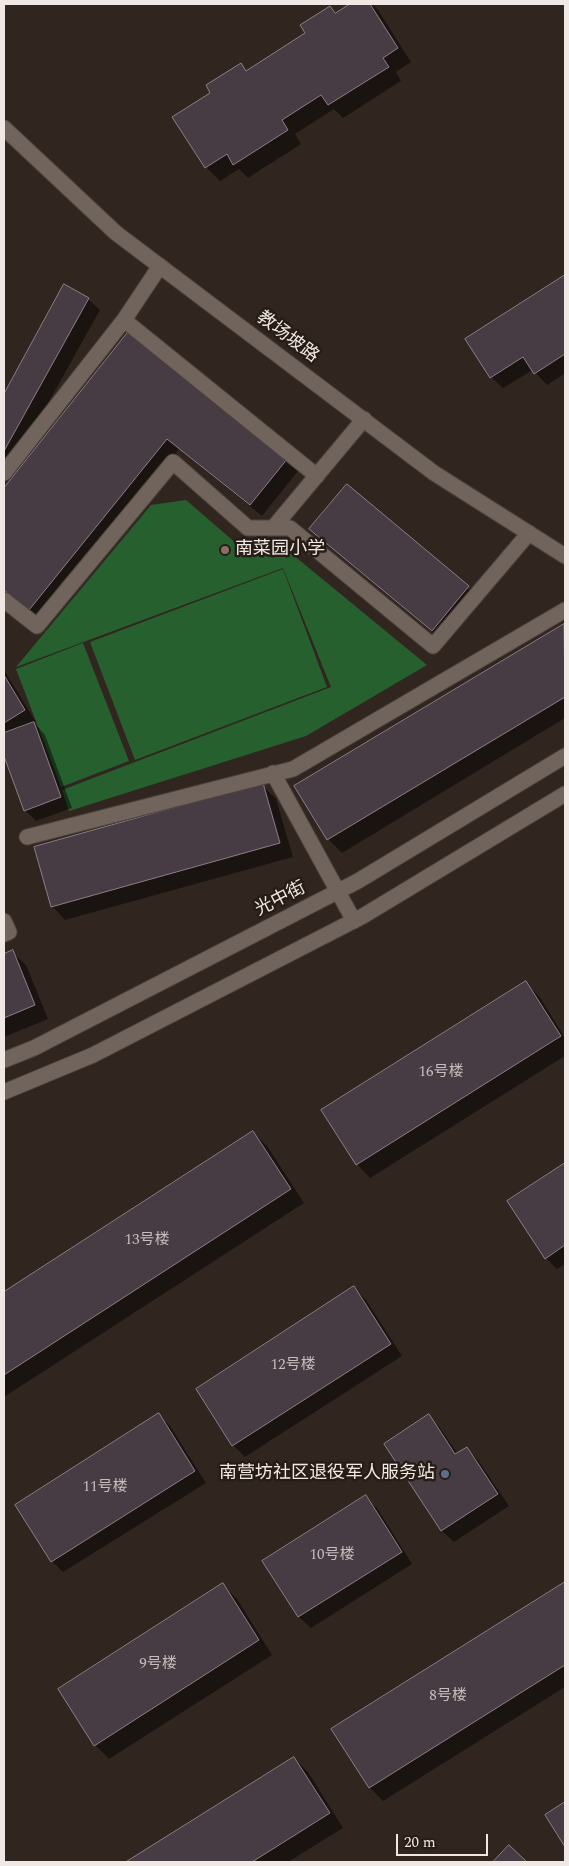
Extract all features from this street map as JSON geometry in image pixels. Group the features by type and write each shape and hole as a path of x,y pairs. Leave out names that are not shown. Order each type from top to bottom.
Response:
{"street":[{"name":"教场坡路","path":"4,128 116,233 434,473 565,556"},
{"path":"4,473 124,320 160,266"},
{"path":"124,320 317,476"},
{"path":"273,528 364,420"},
{"path":"4,600 37,626 173,462 248,528 290,528 433,646 529,533"},
{"path":"27,837 294,769 565,610"},
{"name":"光中街","path":"4,1060 34,1048 337,893 565,756"},
{"path":"274,773 337,893 354,921"},
{"path":"4,1092 93,1055 354,921 565,794"},
{"path":"4,921 9,932 4,934"}],"green space":[{"path":"186,500 245,551 287,550 427,665 306,736 69,811 62,790 331,687 283,568 16,667 151,505"},
{"path":"283,569 327,687 135,760 90,642"},
{"path":"83,643 129,761 61,787 16,669"}],"building":[{"path":"350,4 370,4 398,48 383,58 389,67 328,105 321,95 282,120 288,130 233,165 227,154 205,168 172,117 210,93 206,85 241,63 246,71 305,33 300,25 330,6 335,13"},
{"path":"565,275 565,354 534,374 523,357 490,378 465,339"},
{"path":"64,284 89,298 4,451 4,394"},
{"path":"129,331 288,458 250,505 167,439 29,610 4,590 4,488"},
{"path":"347,484 469,586 432,631 309,529"},
{"path":"564,624 565,697 327,840 294,786"},
{"path":"4,675 25,710 4,723"},
{"path":"34,722 61,797 24,811 4,756 4,733"},
{"path":"263,783 280,843 51,907 34,847"},
{"path":"13,950 35,1005 4,1018 4,954"},
{"path":"526,981 561,1036 356,1165 321,1110"},
{"path":"253,1131 291,1189 4,1375 4,1292"},
{"path":"565,1163 565,1245 545,1259 507,1201"},
{"path":"354,1286 391,1344 232,1446 196,1389"},
{"path":"159,1413 195,1471 51,1562 15,1505"},
{"name":"南营坊社区退役军人服务站","path":"429,1414 455,1454 467,1447 498,1494 441,1531 384,1444"},
{"path":"366,1495 402,1552 298,1617 262,1561"},
{"path":"565,1582 565,1665 369,1788 331,1729"},
{"path":"223,1583 259,1640 94,1746 58,1689"},
{"path":"294,1757 330,1813 252,1862 126,1862"},
{"path":"565,1802 565,1847 545,1815"},
{"path":"509,1845 527,1862 493,1862"}],"place":[{"name":"南菜园小学","path":"225,550"},
{"name":"南营坊社区退役军人服务站","path":"445,1474"}]}
